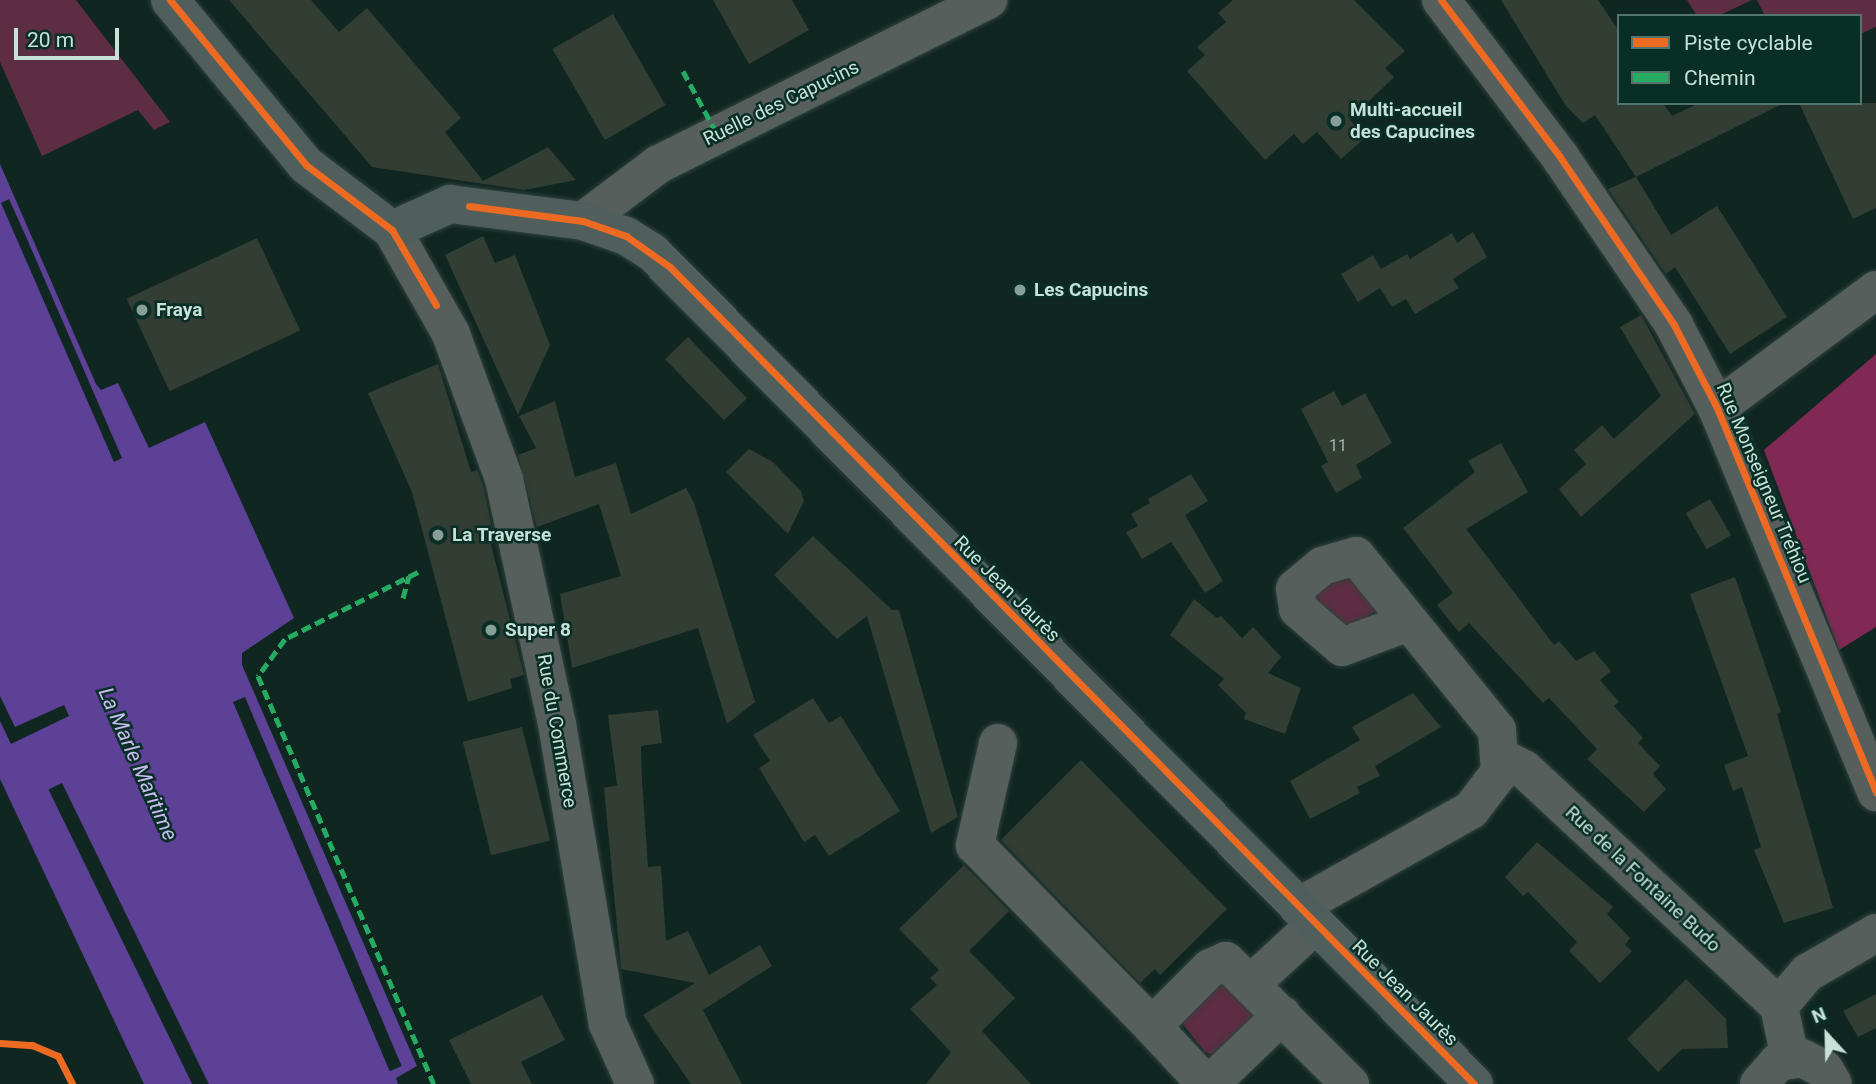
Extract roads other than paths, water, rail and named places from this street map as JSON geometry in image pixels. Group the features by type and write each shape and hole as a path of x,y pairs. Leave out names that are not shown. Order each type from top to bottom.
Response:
{"main road":[{"path":"170,0 306,164 392,230"},
{"name":"Rue Jean Jaurès","path":"392,230 450,204 583,221 626,236 670,267 1474,1084"}],"street":[{"name":"Ruelle des Capucins","path":"583,221 659,164 988,0"},
{"name":"Rue Monseigneur Tréhiou","path":"1441,0 1560,157 1674,325 1717,408 1876,792"},
{"name":"Rue du Commerce","path":"392,230 451,334 504,480 557,723 608,1024 635,1084"},
{"path":"1717,408 1876,290"},
{"path":"1253,982 1307,916 1471,810 1494,785 1502,758 1497,730 1408,622"},
{"path":"998,743 975,845 1208,1084 1282,1015"},
{"name":"Rue de la Fontaine Budo","path":"1502,758 1524,769 1779,1006"},
{"path":"1790,1058 1779,1006 1807,973 1876,933"},
{"path":"1152,1026 1219,963 1233,964 1350,1084"},
{"path":"1759,1084 1767,1070 1790,1058 1814,1062 1833,1084"}],"water":[{"name":"La Marle Maritime","path":"0,164 96,384 101,390 118,383 149,448 205,422 294,618 242,653 242,665 417,1066 396,1078 398,1084 144,1084 0,779"}],"place":[{"name":"Multi-accueil des Capucines","path":"1336,121"},
{"name":"Les Capucins","path":"1020,290"},
{"name":"Fraya","path":"142,310"},
{"name":"La Traverse","path":"438,535"},
{"name":"Super 8","path":"491,630"}]}
